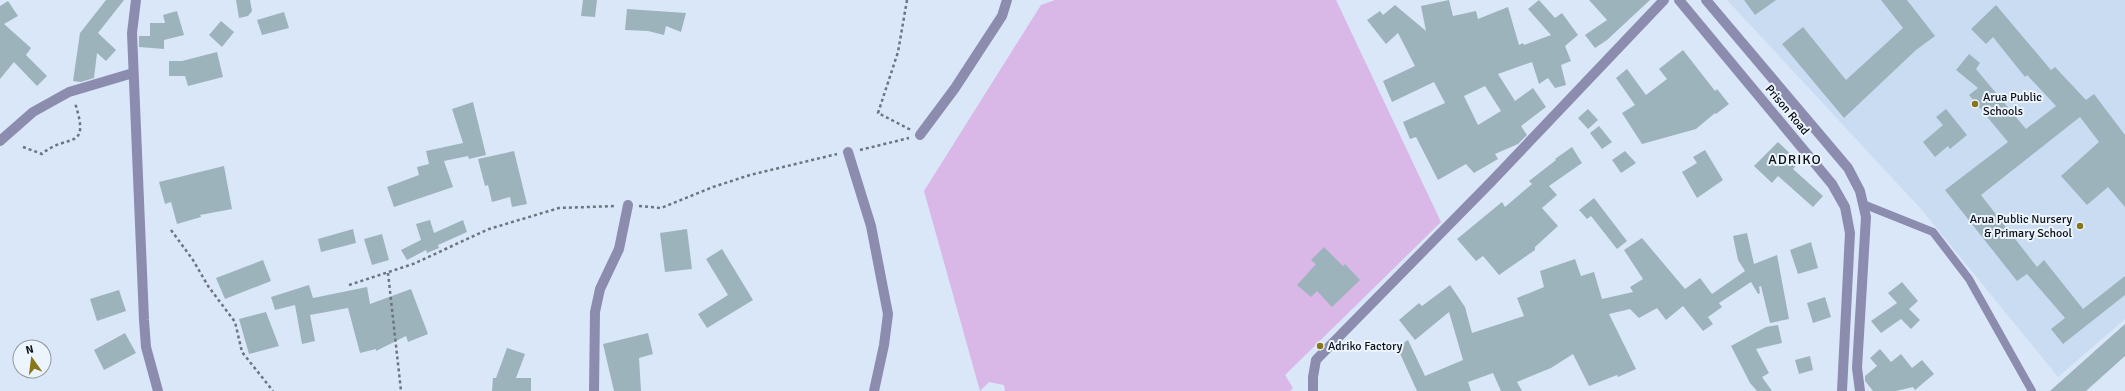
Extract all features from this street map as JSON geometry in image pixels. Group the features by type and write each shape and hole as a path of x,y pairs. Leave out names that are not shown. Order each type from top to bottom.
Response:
{"street":[{"path":"136,0 132,33 133,74 144,320 146,347 158,391"},
{"path":"920,135 955,88 1002,16 1007,0"},
{"path":"1313,391 1312,377 1316,360 1496,176 1664,0"},
{"name":"Prison Road","path":"1679,0 1832,184 1845,207 1850,233 1842,391"},
{"name":"Prison Road","path":"1706,0 1848,168 1860,191 1865,225 1857,368 1860,391"},
{"path":"0,141 33,112 69,92 133,74"},
{"path":"848,152 872,226 888,314 884,345 874,391"},
{"path":"594,391 596,312 600,289 619,249 628,205"}],"lane":[{"path":"1863,204 1933,232 1969,279 2032,391"}],"path":[{"path":"907,0 898,52 878,113 920,135"},
{"path":"24,147 42,154 49,148 74,140 80,133 81,122 75,103 69,92"},
{"path":"171,230 193,260 208,286 235,322 242,352 273,391"},
{"path":"388,273 401,391"}],"shaded area":[{"path":"1055,0 1336,0 1441,222 1285,375 1293,388 1290,391 1005,391 1004,385 989,382 980,391 924,191 1041,5"},
{"name":"Arua Public Schools","path":"1727,0 2125,0 2125,319 2058,377 1921,209"}],"building":[{"path":"106,0 124,0 98,33 116,50 106,61 97,53 94,78 81,82 73,81 80,33"},
{"path":"236,0 250,0 252,11 248,16 239,18"},
{"path":"583,0 597,0 595,17 581,16"},
{"path":"1449,0 1453,16 1476,11 1478,19 1508,7 1519,45 1523,43 1524,45 1551,35 1528,9 1539,0 1555,18 1562,13 1578,35 1565,46 1571,61 1561,65 1566,85 1555,88 1548,78 1539,84 1532,62 1498,74 1515,101 1533,88 1546,107 1521,126 1527,135 1518,144 1495,154 1498,159 1474,173 1466,164 1438,180 1416,137 1410,139 1403,122 1445,103 1434,82 1392,102 1383,81 1415,66 1398,33 1386,44 1367,20 1380,11 1383,15 1395,5 1426,31 1421,6","holes":["1485,86 1501,111 1478,125 1464,96"]},
{"path":"1589,0 1650,0 1607,40 1595,48 1585,35 1607,20"},
{"path":"1744,0 1776,0 1755,15"},
{"path":"1881,0 1907,0 1935,36 1916,50 1844,118 1782,44 1803,27 1846,80 1903,28"},
{"path":"8,1 18,16 4,24 31,48 26,55 47,76 37,86 14,62 0,79 0,6"},
{"path":"1996,5 2051,70 2055,67 2086,100 2094,94 2125,135 2125,207 2108,187 2087,205 2061,176 2099,142 2080,117 1981,195 2037,267 2044,260 2083,309 2125,276 2125,295 2063,344 2051,329 2065,318 2027,274 2017,281 1945,190 2008,142 1969,95 1978,88 1956,70 1969,54 1980,63 1976,69 2026,129 2056,106 2027,75 2025,77 1993,37 1986,44 1971,29"},
{"path":"627,9 686,13 681,32 666,26 664,35 648,31 625,30"},
{"path":"177,11 184,35 164,40 164,49 139,47 139,36 150,36 150,23 165,23 163,15"},
{"path":"284,12 289,28 262,35 257,20"},
{"path":"221,21 234,32 222,47 209,35"},
{"path":"1683,50 1715,91 1717,89 1729,104 1716,114 1715,113 1696,129 1642,144 1622,113 1635,105 1616,78 1627,69 1646,95 1667,79 1659,69"},
{"path":"217,52 223,77 188,86 185,76 169,76 169,61 182,61"},
{"path":"473,102 486,155 469,159 468,156 444,161 453,187 394,207 387,187 419,175 417,167 429,164 426,151 463,143 452,109"},
{"path":"1588,109 1598,120 1588,129 1578,118"},
{"path":"1946,109 1967,135 1950,149 1948,146 1935,157 1923,142 1943,125 1936,117"},
{"path":"1599,126 1612,142 1602,149 1590,133"},
{"path":"1778,142 1799,162 1793,169 1823,196 1813,207 1778,176 1772,183 1754,166"},
{"path":"1572,147 1582,163 1549,186 1557,195 1542,208 1558,226 1535,247 1535,250 1499,275 1483,256 1476,261 1457,239 1502,202 1505,207 1532,184 1529,181"},
{"path":"1705,150 1723,180 1697,198 1682,172 1697,163 1693,157"},
{"path":"514,151 527,204 512,207 510,197 492,202 488,185 485,186 478,159"},
{"path":"1625,151 1636,163 1621,173 1612,160"},
{"path":"224,166 232,209 200,215 201,217 177,224 171,202 165,204 159,182"},
{"path":"1594,198 1627,241 1617,249 1591,216 1587,219 1579,210"},
{"path":"430,220 434,233 463,220 467,232 438,245 439,248 427,253 426,250 407,260 401,250 421,240 416,224"},
{"path":"353,229 356,243 321,252 318,239"},
{"path":"687,229 692,269 665,272 660,233"},
{"path":"1747,233 1754,264 1777,255 1789,319 1770,323 1761,286 1759,287 1760,293 1758,294 1751,282 1719,303 1722,307 1708,317 1713,324 1703,331 1683,306 1666,320 1657,308 1639,318 1630,309 1609,314 1636,369 1618,377 1617,375 1589,386 1573,354 1551,368 1517,382 1522,391 1501,391 1493,373 1468,382 1471,391 1417,391 1397,347 1408,340 1425,376 1463,360 1449,312 1415,340 1399,320 1419,303 1422,306 1450,285 1465,307 1472,333 1524,316 1517,298 1544,287 1540,271 1575,259 1581,276 1594,272 1602,299 1633,292 1630,287 1643,279 1624,250 1642,238 1685,289 1700,278 1712,294 1745,271 1738,260 1733,236"},
{"path":"382,234 389,260 372,265 364,239"},
{"path":"1811,242 1818,268 1798,274 1790,250"},
{"path":"1324,247 1343,266 1345,264 1360,280 1332,307 1317,291 1311,297 1297,285 1316,264 1311,260"},
{"path":"722,249 753,300 707,328 698,314 728,295 706,259"},
{"path":"263,260 271,281 225,299 216,278"},
{"path":"1902,282 1918,301 1909,309 1920,320 1911,329 1901,319 1881,333 1871,321 1897,303 1888,293"},
{"path":"309,285 313,298 367,287 370,304 411,289 428,334 408,342 406,336 376,351 376,349 360,353 348,308 310,315 315,341 302,344 295,305 275,310 271,297"},
{"path":"119,290 126,311 97,321 90,299"},
{"path":"1825,297 1831,317 1813,323 1807,303"},
{"path":"266,312 279,346 249,354 239,319"},
{"path":"2125,324 2125,356 2086,391 2050,391"},
{"path":"1778,325 1782,343 1756,349 1769,373 1762,377 1772,391 1757,391 1750,383 1731,346 1766,327"},
{"path":"125,333 136,353 104,370 94,350"},
{"path":"648,333 653,354 639,358 641,391 614,391 603,344"},
{"path":"507,348 525,354 516,378 531,378 531,391 492,391 493,378 496,378"},
{"path":"1880,349 1891,362 1901,354 1912,368 1922,360 1934,374 1915,390 1913,387 1896,391 1873,391 1865,381 1865,376 1877,366 1870,358"},
{"path":"1810,356 1813,370 1799,374 1795,360"}],"place":[{"name":"Arua Public Schools","path":"1975,104"},
{"name":"Arua Public Nursery & Primary School","path":"2080,226"},
{"name":"Adriko Factory","path":"1320,346"}],"district":[{"name":"ADRIKO","path":"1795,159"}]}
